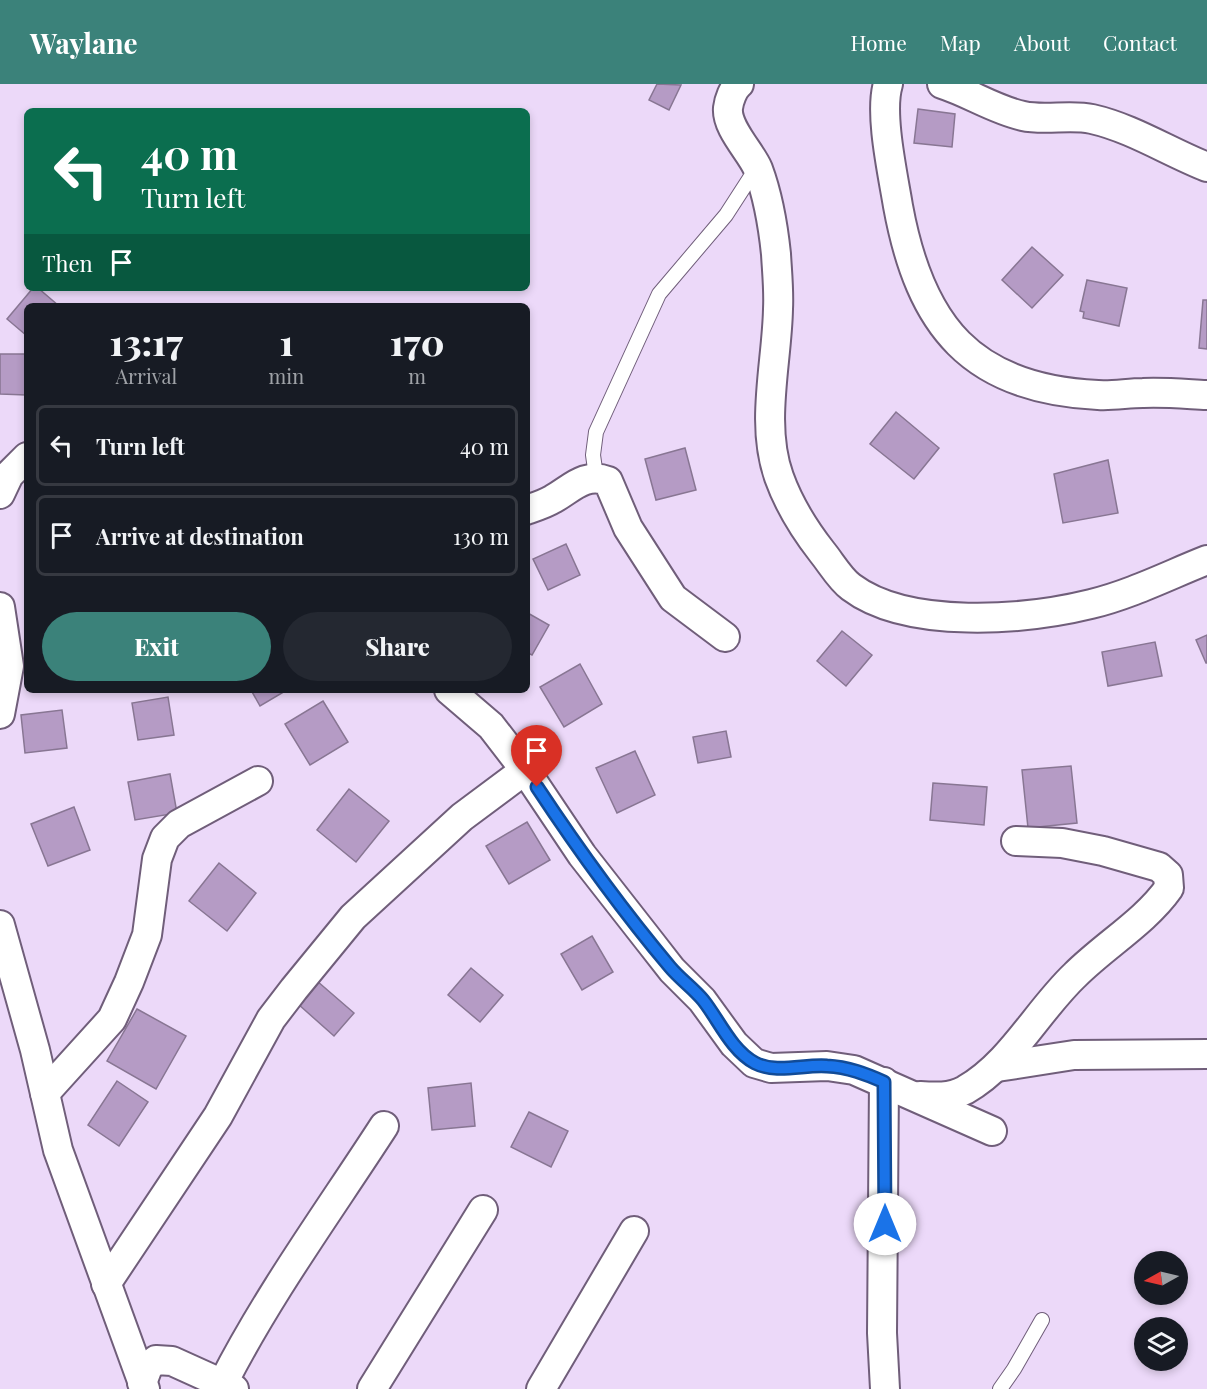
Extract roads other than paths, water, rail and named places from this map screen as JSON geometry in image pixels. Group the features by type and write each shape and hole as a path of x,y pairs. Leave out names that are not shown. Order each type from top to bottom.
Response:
{"street":[{"path":"739,84 734,88 728,110 739,140 757,167 769,204 776,252 778,309 771,428 778,475 792,508 808,534 850,587 878,602 913,613 955,618 1019,615 1091,604 1160,581 1207,560"},
{"path":"888,84 886,115 891,166 901,218 915,270 939,320 967,354 1014,382 1058,391 1099,395 1145,393 1207,395"},
{"path":"942,84 969,93 1003,111 1026,117 1091,119 1207,167"},
{"path":"0,494 9,476 24,460"},
{"path":"530,508 552,500 580,481 596,476 608,480 628,528 673,598 725,637"},
{"path":"0,607 9,666 0,714"},
{"path":"452,693 491,726 525,770 582,855 632,920 672,970 702,1000 734,1044 754,1063 771,1068 827,1066 854,1070 918,1096 992,1131"},
{"path":"106,1284 218,1116 272,1018 294,989 353,917 462,818 525,770"},
{"path":"45,1093 112,1019 147,935 157,859 165,838 179,824 258,781"},
{"path":"918,1096 944,1097 964,1091 997,1067 1073,977 1104,947 1157,906 1169,888 1168,875 1159,867 1103,851 1062,843 1016,841"},
{"path":"0,925 58,1150 96,1249 106,1284 143,1386"},
{"path":"997,1067 1074,1055 1207,1054"},
{"path":"884,1082 882,1333 885,1389"},
{"path":"143,1386 148,1367 156,1360 172,1361 229,1386 255,1324 384,1126"},
{"path":"372,1389 483,1210"},
{"path":"541,1389 634,1231"}],"lane":[{"path":"596,476 592,455 596,432 659,294 726,215 757,167"},
{"path":"1000,1389 1042,1320"}]}
